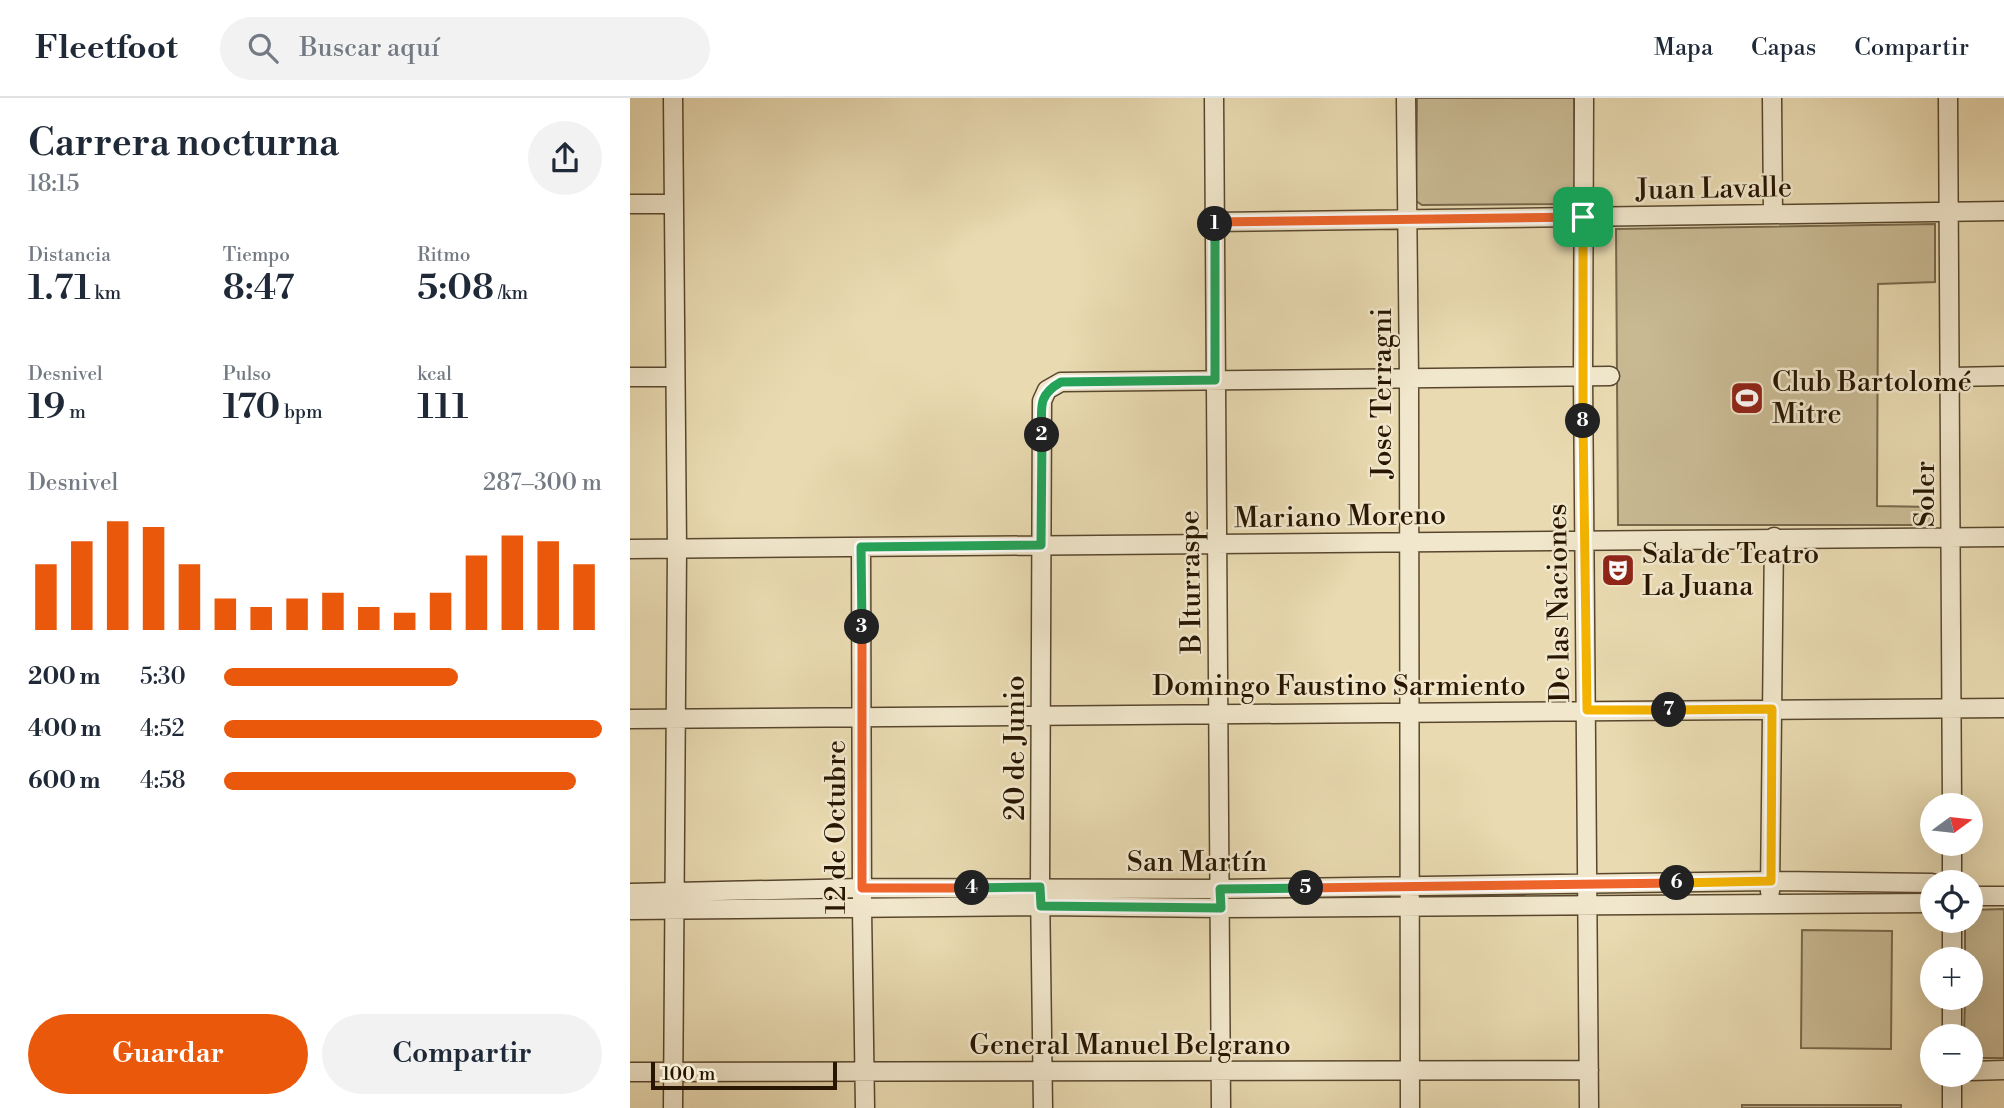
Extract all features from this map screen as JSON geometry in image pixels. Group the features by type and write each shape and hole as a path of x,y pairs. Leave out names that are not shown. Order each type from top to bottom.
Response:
{"street":[{"path":"673,98 677,548 673,1108"},
{"name":"B Iturraspe","path":"1214,98 1221,1108"},
{"name":"Jose Terragni","path":"1406,98 1410,1108"},
{"name":"De las Naciones","path":"1584,98 1583,377 1589,1108"},
{"path":"1772,98 1773,214"},
{"name":"Soler","path":"1948,98 1952,793"},
{"path":"630,204 674,204"},
{"name":"Juan Lavalle","path":"1215,222 2004,211"},
{"path":"1215,380 1610,376"},
{"path":"1951,377 2004,376"},
{"path":"630,377 675,377"},
{"name":"20 de Junio","path":"1043,1108 1040,887 1042,401 1047,390 1061,382 1215,380"},
{"path":"1769,906 1774,537"},
{"name":"Mariano Moreno","path":"630,549 2004,537"},
{"name":"12 de Octubre","path":"861,547 865,1108"},
{"name":"Domingo Faustino Sarmiento","path":"630,719 2004,708"},
{"name":"San Martín","path":"630,910 674,901 862,888 1220,889 1771,881 1920,883"},
{"name":"San Martín","path":"630,893 674,901 862,909 1920,903"},
{"path":"1983,895 2004,896"},
{"name":"General Manuel Belgrano","path":"630,1072 1589,1070"},
{"path":"1983,1071 2004,1070"},
{"path":"1952,1087 1952,1108"}],"shaded area":[{"path":"1417,98 1574,98 1575,197 1566,204 1422,205 1416,201"},
{"name":"Club Bartolomé Mitre","path":"1935,224 1935,282 1878,284 1877,506 1932,507 1932,525 1618,525 1616,229"},
{"path":"2004,909 2004,1058 1983,1058 1983,1024 1964,1024 1965,1010 1983,1010 1983,947 1965,947 1965,933 1983,933 1983,910"},
{"path":"1802,930 1892,931 1891,1049 1801,1048"},
{"path":"1742,1105 1901,1105 1901,1108 1742,1108"}],"place":[{"name":"Club Bartolomé Mitre","path":"1747,398"},
{"name":"Sala de Teatro La Juana","path":"1618,570"}],"route":[{"path":"1583,217 1587,710 1772,709 1771,881 1220,889 1221,908 1041,906 1040,887 862,888 861,547 1041,545 1042,401 1047,390 1061,382 1215,380 1215,222 1583,217"}]}
